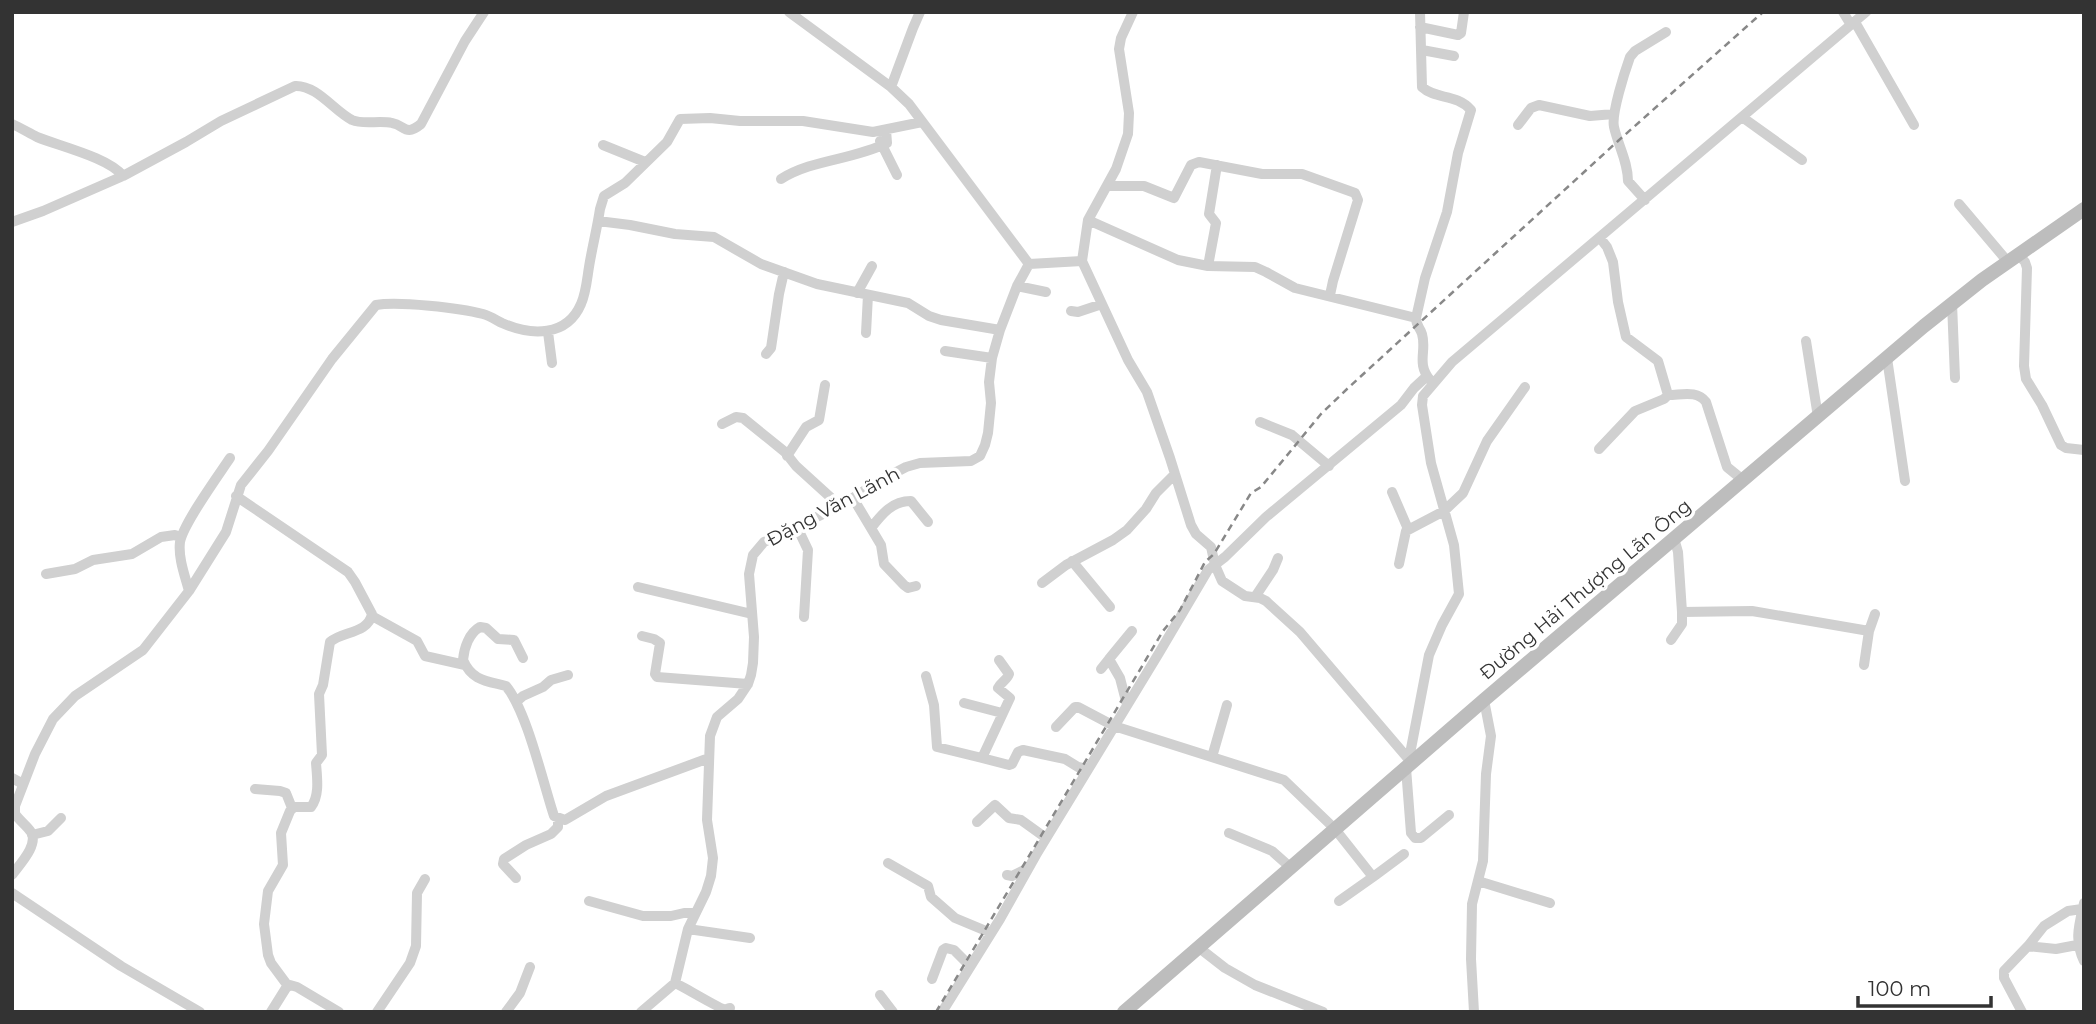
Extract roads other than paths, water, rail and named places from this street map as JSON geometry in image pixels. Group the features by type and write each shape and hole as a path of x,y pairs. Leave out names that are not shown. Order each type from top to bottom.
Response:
{"street":[{"path":"12,222 123,176 221,121 295,86 312,91 352,119 393,123 401,128 415,129 421,124 465,41 484,12"},
{"path":"789,12 891,87 909,104 1029,264 1082,261"},
{"path":"891,87 920,12"},
{"path":"1133,12 1119,49 1129,113 1128,134 1123,153 1108,186 1088,220 1082,261 1128,360 1147,392 1191,525 1196,534 1211,547 1222,581 1245,596 1266,601 1300,632 1409,763"},
{"path":"1420,12 1423,90 1454,98 1470,107 1471,113 1458,153 1447,212 1425,278 1416,318 1416,324 1423,335 1422,360 1430,380 1422,404 1431,463 1456,554 1459,594 1429,655 1409,763 1411,827 1415,838 1421,838 1450,815"},
{"path":"1420,27 1458,35 1461,33 1464,12"},
{"path":"1843,12 1853,23 1914,125"},
{"path":"942,1012 1208,570 1266,517 1866,12"},
{"path":"1645,200 1628,181 1628,169 1613,125 1614,114 1630,57 1666,32"},
{"path":"1422,50 1454,56"},
{"path":"1518,125 1531,108 1539,105 1590,116 1614,114"},
{"path":"1742,117 1802,160"},
{"path":"12,875 31,847 32,835 15,814 15,806 43,735 63,707 75,696 143,650 189,591 226,532 236,496 250,473 268,452 332,359 376,305 428,306 471,311 486,314 503,324 537,333 557,329 569,321 582,303 604,196 625,183 667,142 678,121 683,118 803,121 873,132 922,122"},
{"path":"12,124 34,136 106,163 118,169 123,176"},
{"path":"781,179 803,167 855,155 882,145 888,140 886,130"},
{"path":"873,132 897,175"},
{"path":"603,145 645,162"},
{"path":"1108,186 1144,187 1174,198 1191,165 1199,162 1262,174 1302,174 1357,195 1358,200 1330,295"},
{"path":"1208,266 1216,223 1209,214 1217,165"},
{"path":"1959,204 2013,258 2025,262 2026,379 2061,445 2084,450"},
{"name":"Đường Hải Thượng Lãn Ông","path":"1124,1012 1409,763 1952,303 2084,209"},
{"path":"1088,220 1178,260 1208,266 1255,267 1296,288 1416,318"},
{"path":"598,221 675,234 714,237 761,264 817,284 908,303 941,320 1000,330"},
{"path":"1600,238 1613,262 1626,337 1658,361 1668,395"},
{"name":"Đặng Văn Lãnh","path":"748,684 754,663 749,574 753,555 764,542 840,506 906,467 920,463 971,461 980,456 988,433 992,358 1017,286 1029,264"},
{"path":"857,293 873,266"},
{"path":"766,354 771,348 784,272"},
{"path":"1017,286 1046,292"},
{"path":"866,333 869,295"},
{"path":"1952,303 1955,378"},
{"path":"1071,311 1078,312 1102,304"},
{"path":"548,332 552,363"},
{"path":"1806,341 1818,417"},
{"path":"945,351 992,358"},
{"path":"1887,358 1905,481"},
{"path":"788,456 806,427 819,420 825,385"},
{"path":"1408,528 1444,511 1467,488 1487,442 1525,387"},
{"path":"1599,449 1635,411 1668,395 1695,394 1706,402 1727,467 1743,480"},
{"path":"722,424 731,419 743,418 840,506"},
{"path":"1260,422 1292,435 1329,466"},
{"path":"189,591 182,563 181,538 187,524 230,458"},
{"path":"1042,583 1072,561 1127,530 1146,509 1156,492 1175,474"},
{"path":"1392,492 1408,528 1399,564"},
{"path":"236,496 348,572 372,616 417,641 425,656 465,665"},
{"path":"853,498 881,545 884,564 908,588 916,586"},
{"path":"871,528 886,509 904,500 911,500 928,522"},
{"path":"797,527 808,550 804,617"},
{"path":"46,574 75,569 93,560 132,554 161,537 170,535 181,538"},
{"path":"1671,640 1682,624 1678,552 1674,538"},
{"path":"1255,597 1278,558"},
{"path":"1072,561 1110,607"},
{"path":"638,587 752,614"},
{"path":"1682,612 1752,611 1870,631"},
{"path":"1864,665 1875,614"},
{"path":"292,808 311,807 315,802 318,778 316,763 322,755 319,694 330,642 352,633 372,616"},
{"path":"523,657 514,640 498,639 486,628 480,627 466,645 463,660 465,665 485,682 506,686 516,702 554,816 558,819 565,820 606,796 709,758"},
{"path":"1101,669 1132,631"},
{"path":"641,1012 676,983 688,929 710,883 713,858 707,820 710,736 717,717 738,699 748,684 657,677 655,674 660,643 642,636"},
{"path":"1109,659 1120,678 1127,705"},
{"path":"982,758 1010,698 998,688 1009,674 999,660"},
{"path":"516,702 551,680 568,675"},
{"path":"926,676 934,705 937,747 1009,765 1018,752 1023,750 1065,759 1078,767 1088,769"},
{"path":"1474,1012 1472,904 1483,861 1486,774 1491,736 1484,700"},
{"path":"964,704 1002,713"},
{"path":"1212,757 1227,705"},
{"path":"1056,727 1078,706 1114,726 1284,780 1335,830 1373,877"},
{"path":"12,778 23,784"},
{"path":"255,789 286,793 292,808 281,834 283,865 268,891 264,924 271,963 288,986 298,987 339,1012"},
{"path":"977,822 995,805 1009,818 1021,820 1046,838"},
{"path":"32,835 48,831 61,818"},
{"path":"516,878 503,864 504,859 551,834 558,827 558,819"},
{"path":"1229,833 1272,851 1290,867"},
{"path":"1339,901 1405,854"},
{"path":"888,863 928,886 931,897 956,918 991,933"},
{"path":"1007,876 1029,868"},
{"path":"377,1012 410,963 416,946 417,893 425,879"},
{"path":"1478,881 1550,903"},
{"path":"12,893 121,966 200,1012"},
{"path":"589,901 643,916 695,913"},
{"path":"2083,905 2077,945 2084,961"},
{"path":"2022,1012 2003,973 2044,926 2083,905"},
{"path":"688,929 750,938"},
{"path":"2028,946 2056,949 2077,945"},
{"path":"1198,947 1225,968 1255,985 1323,1012"},
{"path":"932,979 946,948 954,950 971,966"},
{"path":"506,1012 520,993 530,967"},
{"path":"676,983 719,1008 730,1008"},
{"path":"271,1012 288,986"},
{"path":"880,995 893,1012"}],"railway":[{"path":"936,1012 1163,631 1180,610 1205,562 1214,554 1251,493 1261,487 1321,414 1347,389 1763,12"}]}
